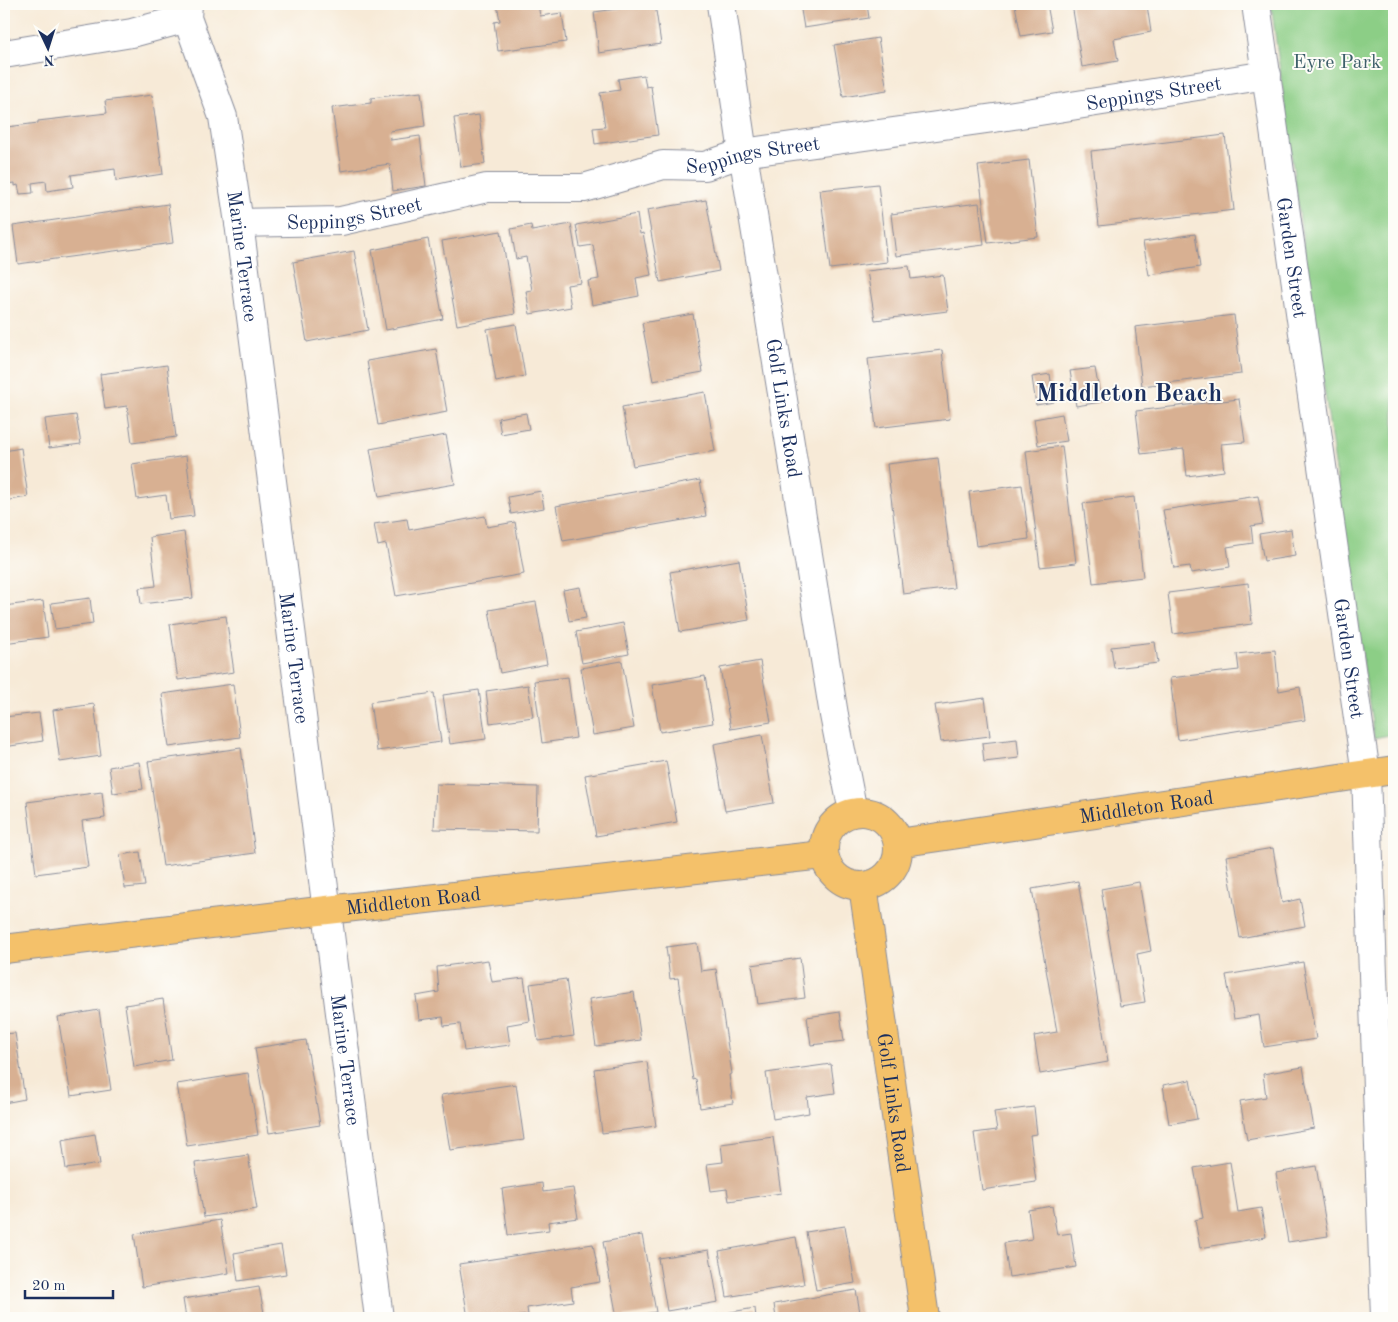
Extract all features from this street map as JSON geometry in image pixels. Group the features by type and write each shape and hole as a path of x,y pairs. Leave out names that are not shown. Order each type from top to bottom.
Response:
{"main road":[{"name":"Middleton Road","path":"898,843 1394,770"},
{"path":"864,811 874,813 883,818 893,829 898,843 898,859 890,872 878,882 863,886 850,885 837,878 828,868 823,855 824,840 830,827 840,817 853,812 864,811"},
{"name":"Middleton Road","path":"4,949 327,910 823,855"},
{"name":"Golf Links Road","path":"863,886 926,1318"}],"street":[{"name":"Golf Links Road","path":"721,4 743,153 834,715 853,812"},
{"name":"Garden Street","path":"1256,4 1366,774 1385,1318"},
{"path":"4,54 132,32 188,11"},
{"name":"Marine Terrace","path":"188,11 223,116 239,223 379,1318"},
{"name":"Seppings Street","path":"239,223 341,221 487,188 584,188 663,165 705,166 743,153 1001,117 1267,75"}],"green space":[{"name":"Eyre Park","path":"1271,4 1394,4 1394,734 1374,738 1298,205"}],"building":[{"path":"497,4 538,4 540,16 562,13 566,42 498,51 494,22 500,21"},
{"path":"655,4 661,44 599,53 594,12"},
{"path":"800,4 867,4 869,18 804,28"},
{"path":"1047,4 1052,31 1021,36 1015,5"},
{"path":"1072,4 1134,4 1135,7 1147,5 1151,32 1114,39 1118,61 1082,67"},
{"path":"878,38 887,90 843,97 834,45"},
{"path":"644,75 646,87 651,86 658,135 595,144 593,128 605,127 600,93 620,90 618,79"},
{"path":"421,92 425,126 390,131 391,140 420,136 426,186 393,191 390,164 341,171 332,108 371,103 371,98"},
{"path":"152,95 163,174 116,181 115,169 71,175 73,187 47,191 46,181 32,183 33,193 20,194 18,185 15,186 15,183 4,184 4,129 7,129 7,127 38,123 38,121 107,113 105,101"},
{"path":"479,115 485,164 461,167 454,118"},
{"path":"1225,135 1234,210 1099,226 1091,151"},
{"path":"1029,160 1038,237 988,243 978,166"},
{"path":"878,184 887,262 830,269 820,190"},
{"path":"706,200 719,271 660,282 647,210"},
{"path":"979,203 984,245 896,256 891,214"},
{"path":"168,204 173,243 18,264 13,226"},
{"path":"637,214 640,234 643,233 651,275 636,278 639,296 592,305 588,281 599,279 593,245 580,247 576,225"},
{"path":"571,224 581,283 567,285 571,307 530,314 526,291 532,290 526,257 516,259 511,229 531,225 532,231"},
{"path":"501,231 515,314 457,325 442,241"},
{"path":"1195,234 1200,267 1149,275 1143,242"},
{"path":"428,239 443,319 386,330 372,250"},
{"path":"354,251 368,330 307,342 293,262"},
{"path":"909,266 911,279 943,275 948,311 875,320 867,271"},
{"path":"693,314 703,372 653,381 642,323"},
{"path":"1234,315 1241,374 1142,386 1135,327"},
{"path":"516,324 525,376 496,382 487,329"},
{"path":"436,349 447,412 378,425 367,361"},
{"path":"942,350 950,419 876,428 868,359"},
{"path":"167,365 176,437 132,443 127,406 105,409 100,374"},
{"path":"1095,368 1101,402 1076,406 1070,371"},
{"path":"1050,374 1054,402 1036,405 1032,377"},
{"path":"705,392 715,451 633,466 622,407"},
{"path":"1239,399 1245,442 1221,444 1224,471 1187,476 1184,449 1141,454 1136,411"},
{"path":"526,413 529,429 501,434 498,418"},
{"path":"1062,414 1067,441 1038,445 1034,419"},
{"path":"76,415 81,444 49,448 45,419"},
{"path":"446,435 455,484 379,497 370,449"},
{"path":"1062,446 1076,563 1040,567 1026,451"},
{"path":"21,448 28,497 4,501 4,451"},
{"path":"186,456 194,516 169,519 166,495 137,499 132,464"},
{"path":"938,458 954,588 903,594 887,464"},
{"path":"700,480 706,516 563,541 556,506"},
{"path":"1022,485 1029,539 976,546 969,492"},
{"path":"541,491 544,508 511,514 508,497"},
{"path":"1258,496 1263,524 1251,526 1253,543 1227,547 1230,567 1191,573 1190,566 1174,568 1163,510"},
{"path":"1134,497 1143,577 1093,583 1083,503"},
{"path":"485,516 487,527 515,522 524,574 396,596 386,544 378,546 374,524 407,519 409,530"},
{"path":"1291,529 1295,556 1264,561 1259,534"},
{"path":"184,532 193,598 141,604 139,588 156,586 150,537"},
{"path":"739,560 749,620 680,632 670,572"},
{"path":"1248,583 1252,624 1173,634 1168,593"},
{"path":"580,587 586,618 569,621 563,590"},
{"path":"90,598 93,624 55,629 51,603"},
{"path":"43,601 48,637 4,643 4,606"},
{"path":"536,602 547,664 500,673 489,610"},
{"path":"226,616 234,672 178,680 170,624"},
{"path":"623,623 629,654 582,663 576,632"},
{"path":"1155,642 1158,663 1114,668 1111,647"},
{"path":"1275,650 1279,691 1300,687 1305,720 1178,740 1170,678 1239,670 1237,654"},
{"path":"622,661 634,728 593,735 581,668"},
{"path":"760,661 771,722 731,729 720,668"},
{"path":"705,676 713,723 660,732 652,685"},
{"path":"568,677 576,738 542,743 534,681"},
{"path":"233,684 240,737 169,747 162,694"},
{"path":"528,685 533,717 490,723 486,691"},
{"path":"479,690 486,739 450,744 443,695"},
{"path":"434,693 441,742 377,751 370,702"},
{"path":"985,698 990,736 941,742 935,705"},
{"path":"94,704 101,756 60,762 53,710"},
{"path":"39,713 43,741 4,747 4,717"},
{"path":"762,735 774,803 725,811 714,744"},
{"path":"1017,739 1019,758 984,762 982,743"},
{"path":"241,748 255,853 163,866 148,761"},
{"path":"666,761 677,822 596,836 585,775"},
{"path":"139,762 143,789 113,793 109,767"},
{"path":"436,784 538,787 537,831 434,829"},
{"path":"102,792 105,818 82,821 88,867 36,874 27,802"},
{"path":"1273,848 1282,903 1300,899 1305,926 1240,938 1226,856"},
{"path":"140,852 145,886 125,888 120,855"},
{"path":"1078,881 1108,1062 1040,1074 1034,1036 1057,1032 1032,889"},
{"path":"1139,882 1151,951 1137,954 1145,1002 1120,1006 1101,889"},
{"path":"697,943 701,971 716,969 732,1074 729,1075 733,1103 700,1108 696,1079 693,1080 678,978 670,979 666,947"},
{"path":"800,958 805,998 758,1004 752,965"},
{"path":"488,960 492,982 524,978 530,1021 507,1025 510,1045 464,1051 460,1024 444,1026 443,1017 419,1020 416,996 439,992 437,967"},
{"path":"1303,962 1316,1039 1264,1047 1259,1015 1234,1019 1226,975"},
{"path":"566,979 574,1036 538,1041 530,984"},
{"path":"634,992 641,1040 596,1046 589,999"},
{"path":"163,999 172,1060 134,1067 125,1005"},
{"path":"99,1010 111,1090 71,1096 58,1017"},
{"path":"840,1012 844,1041 811,1045 807,1017"},
{"path":"15,1033 25,1099 4,1103 4,1034"},
{"path":"306,1040 320,1125 269,1133 255,1048"},
{"path":"647,1062 656,1126 602,1133 594,1069"},
{"path":"831,1064 835,1093 807,1097 809,1113 773,1119 766,1073"},
{"path":"1303,1067 1314,1128 1247,1140 1240,1101 1266,1097 1263,1074"},
{"path":"248,1073 258,1135 187,1146 177,1084"},
{"path":"1190,1080 1197,1119 1169,1124 1163,1085"},
{"path":"516,1084 524,1140 450,1150 441,1095"},
{"path":"1034,1107 1037,1134 1030,1135 1036,1182 982,1190 974,1133 997,1130 994,1112"},
{"path":"95,1134 100,1164 66,1169 62,1140"},
{"path":"773,1137 781,1193 729,1201 727,1189 711,1191 707,1164 723,1162 721,1144"},
{"path":"248,1155 257,1209 204,1217 195,1163"},
{"path":"1230,1162 1238,1212 1261,1208 1266,1237 1200,1248 1195,1220 1203,1218 1194,1168"},
{"path":"1316,1166 1328,1236 1288,1242 1276,1173"},
{"path":"542,1183 543,1192 573,1188 578,1218 548,1222 549,1230 508,1235 502,1189"},
{"path":"1052,1206 1057,1235 1071,1233 1076,1267 1009,1277 1004,1243 1032,1239 1028,1210"},
{"path":"220,1220 229,1273 142,1287 134,1234"},
{"path":"845,1226 855,1283 816,1290 806,1232"},
{"path":"642,1235 656,1312 617,1318 603,1242"},
{"path":"796,1237 804,1284 727,1297 719,1251"},
{"path":"593,1244 600,1282 571,1287 573,1301 527,1308 528,1315 506,1318 468,1318 459,1264"},
{"path":"281,1245 286,1274 238,1281 234,1253"},
{"path":"709,1250 718,1302 667,1311 658,1258"},
{"path":"259,1287 265,1318 186,1318 183,1299"},
{"path":"856,1290 861,1318 776,1318 774,1304"},
{"path":"755,1308 756,1318 701,1318 701,1317"}],"district":[{"name":"Middleton Beach","path":"1129,392"}]}
